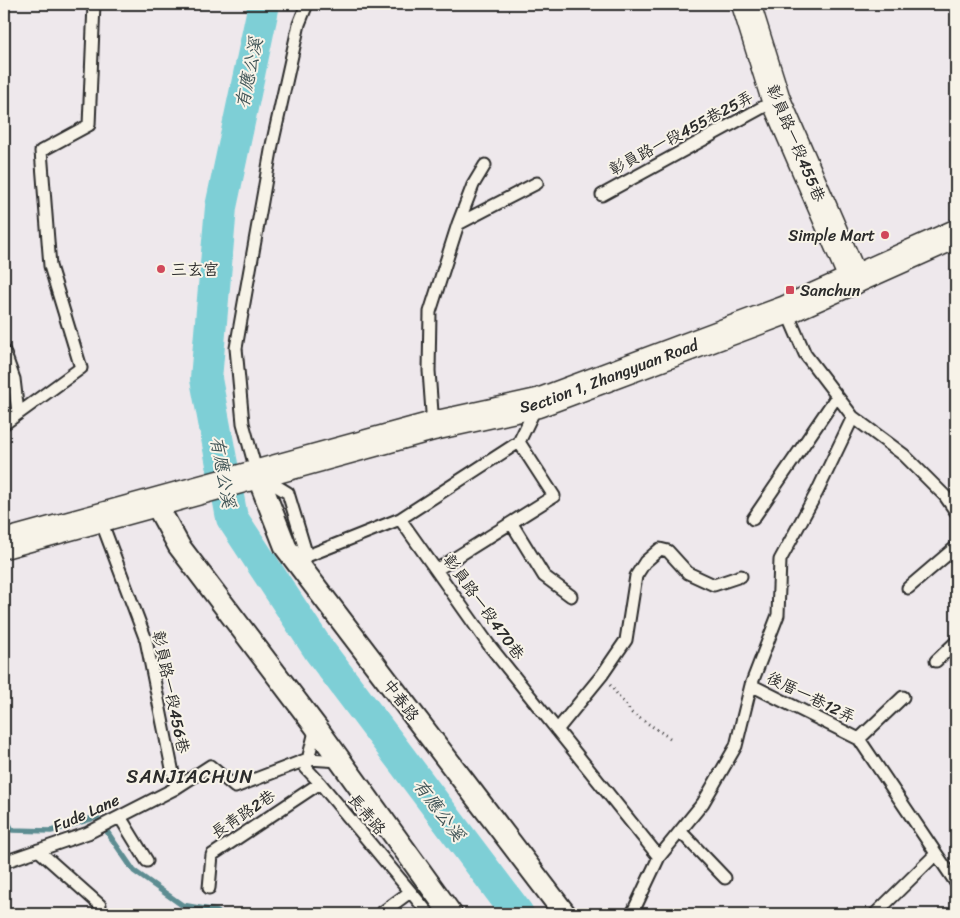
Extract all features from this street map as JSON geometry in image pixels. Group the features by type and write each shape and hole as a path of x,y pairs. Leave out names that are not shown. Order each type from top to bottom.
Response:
{"main road":[{"name":"彰員路一段455巷","path":"746,4 776,100 854,280"},
{"name":"Section 1, Zhangyuan Road","path":"166,500 433,426 538,403 786,310 956,234"},
{"path":"4,544 166,500"}],"street":[{"name":"中春路","path":"252,476 286,548 564,914"},
{"path":"166,500 179,546 316,727 451,914"}],"lane":[{"path":"4,424 81,368 50,266 41,152 89,125 94,4"},
{"path":"306,4 299,24 272,146 236,348 243,423 252,476 288,493 307,556 400,519 519,442 538,403"},
{"name":"彰員路一段455巷25弄","path":"602,194 776,100"},
{"path":"433,426 429,371 430,312 458,224 473,185 485,165"},
{"path":"458,224 538,183"},
{"path":"786,310 805,354 853,417 904,455 945,496 956,512"},
{"path":"4,351 14,379 18,413"},
{"path":"753,519 837,396"},
{"name":"後厝一巷12弄","path":"853,417 818,492 780,560 778,615 751,685 859,739 956,883"},
{"path":"436,570 554,496 519,442"},
{"name":"彰員路一段456巷","path":"100,518 146,640 176,788"},
{"name":"彰員路一段470巷","path":"400,519 489,645 659,857"},
{"path":"512,524 544,576 571,596"},
{"path":"908,588 956,546"},
{"path":"557,730 602,675 626,640 636,576 645,562 660,549 668,551 688,573 714,585 742,576"},
{"path":"936,661 956,642"},
{"path":"632,914 659,857 703,803 736,746 751,685"},
{"path":"859,739 903,697"},
{"path":"308,759 316,727"},
{"name":"Fude Lane","path":"4,862 88,833 176,788 210,766 236,787 308,759 340,761"},
{"name":"長青路","path":"308,759 306,768 320,782 429,914"},
{"name":"長青路2巷","path":"210,888 212,855 320,782"},
{"path":"120,817 147,861"},
{"path":"680,831 725,878"},
{"path":"38,850 100,905"},
{"path":"875,914 936,854"},
{"path":"380,914 410,892"}],"path":[{"path":"602,675 632,713 670,738"}],"waterway":[{"name":"有應公溪","path":"264,4 221,207 206,379 232,518 319,650 518,914"},
{"path":"4,654 4,685"},
{"path":"4,815 12,830 51,831 97,817 134,871 182,905 216,911 220,914"}],"place":[{"name":"Simple Mart","path":"885,235"},
{"name":"三玄宮","path":"161,269"},
{"name":"Sanchun","path":"790,290"}],"district":[{"name":"SANJIACHUN","path":"190,776"}]}
